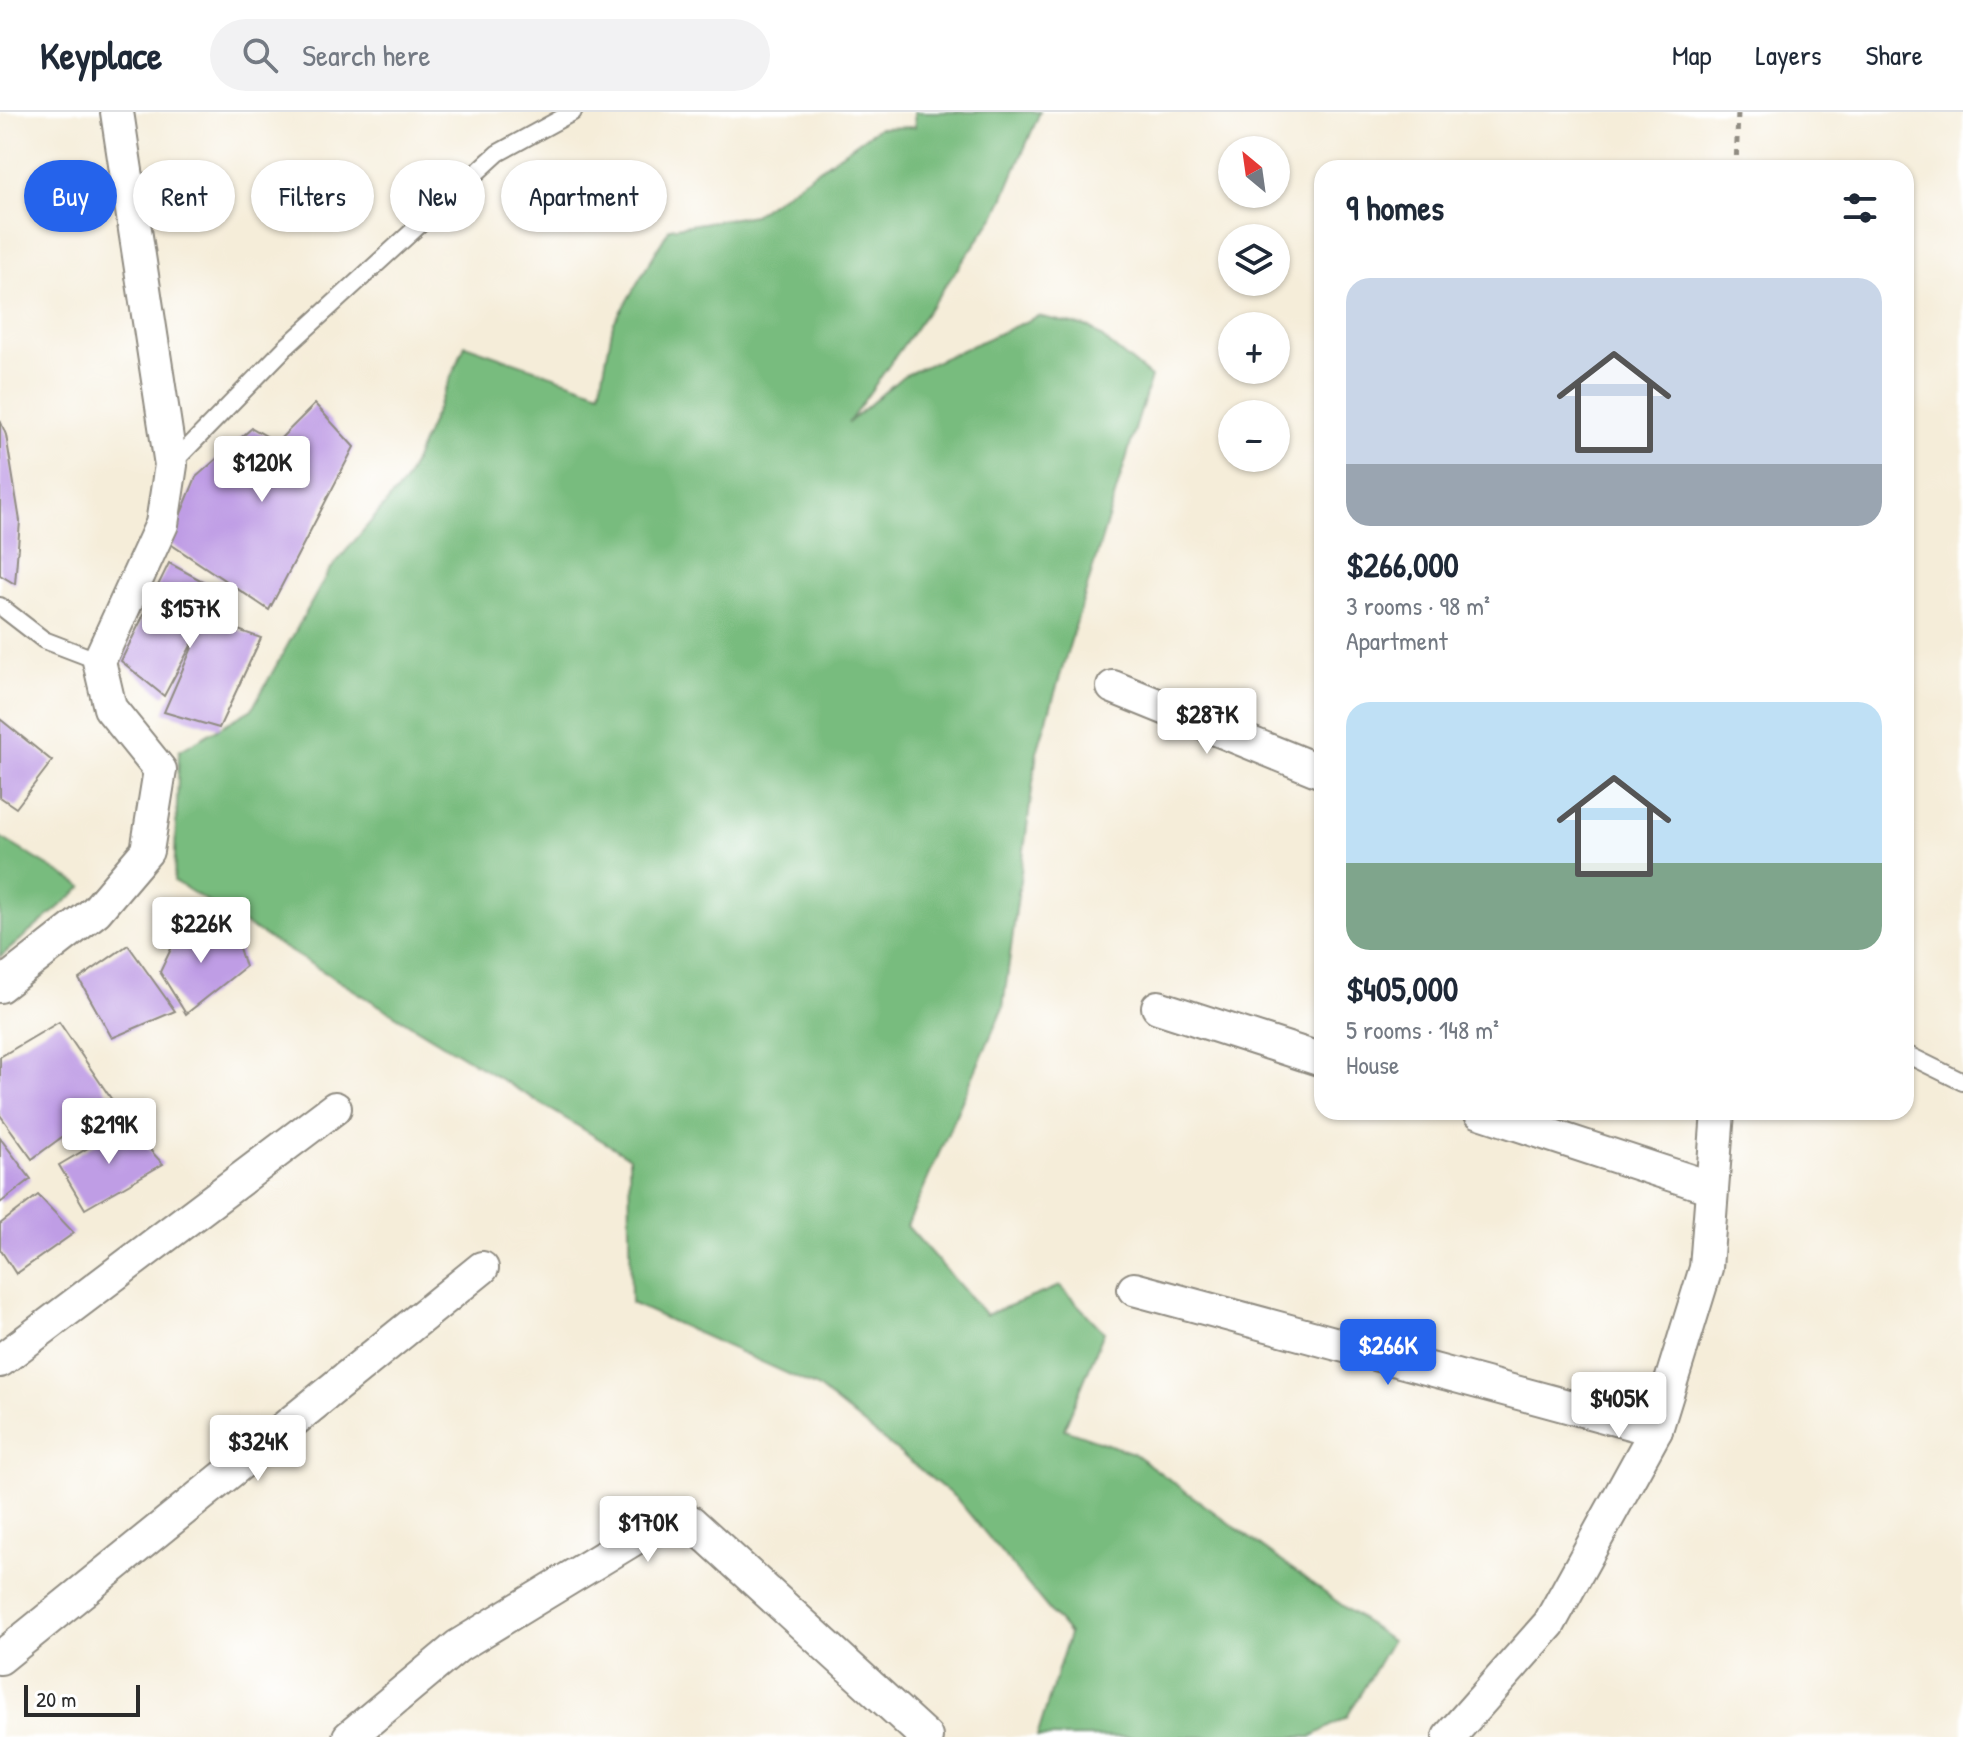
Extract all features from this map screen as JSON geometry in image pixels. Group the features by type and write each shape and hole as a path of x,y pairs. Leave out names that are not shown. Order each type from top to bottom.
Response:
{"street":[{"path":"0,986 96,911 147,851 160,770 110,708 99,661 162,524 171,465 117,112"},
{"path":"1113,687 1314,769"},
{"path":"1158,1007 1314,1057"},
{"path":"0,1361 335,1108"},
{"path":"1504,1120 1712,1188"},
{"path":"1449,1737 1549,1624 1656,1430 1706,1268 1717,1120"},
{"path":"0,1658 482,1268"},
{"path":"1134,1289 1656,1430"},
{"path":"349,1737 458,1646 660,1523 691,1522 926,1737"}],"lane":[{"path":"171,465 286,347 498,153 573,112"},
{"path":"0,606 44,640 99,661"},
{"path":"1914,1058 1963,1082"}],"path":[{"path":"1736,160 1738,112"}],"green space":[{"path":"914,112 1040,112 997,213 848,423 903,376 1038,316 1090,328 1151,377 1037,752 1003,1008 907,1226 986,1315 1060,1286 1104,1332 1064,1429 1133,1453 1391,1641 1347,1717 1311,1737 1037,1737 1069,1634 957,1499 817,1387 631,1303 629,1157 174,881 179,751 252,709 329,571 406,480 465,345 600,392 613,324 670,228 754,215 878,128 915,127"},
{"path":"0,837 83,887 0,957"}],"building":[{"path":"315,404 354,447 269,610 169,543 196,477 252,428 277,442"},
{"path":"0,420 6,435 20,521 15,584 0,575"},
{"path":"169,563 219,590 204,618 261,638 219,728 164,712 201,627 164,696 121,661"},
{"path":"0,719 52,761 16,808 0,797"},
{"path":"181,928 235,935 245,967 186,1014 160,972"},
{"path":"128,945 175,1011 112,1038 79,979"},
{"path":"59,1022 112,1100 32,1159 0,1115 0,1057"},
{"path":"127,1125 163,1164 85,1209 59,1165"},
{"path":"0,1138 31,1179 0,1203"},
{"path":"38,1195 74,1233 16,1274 0,1249 0,1224"}]}
